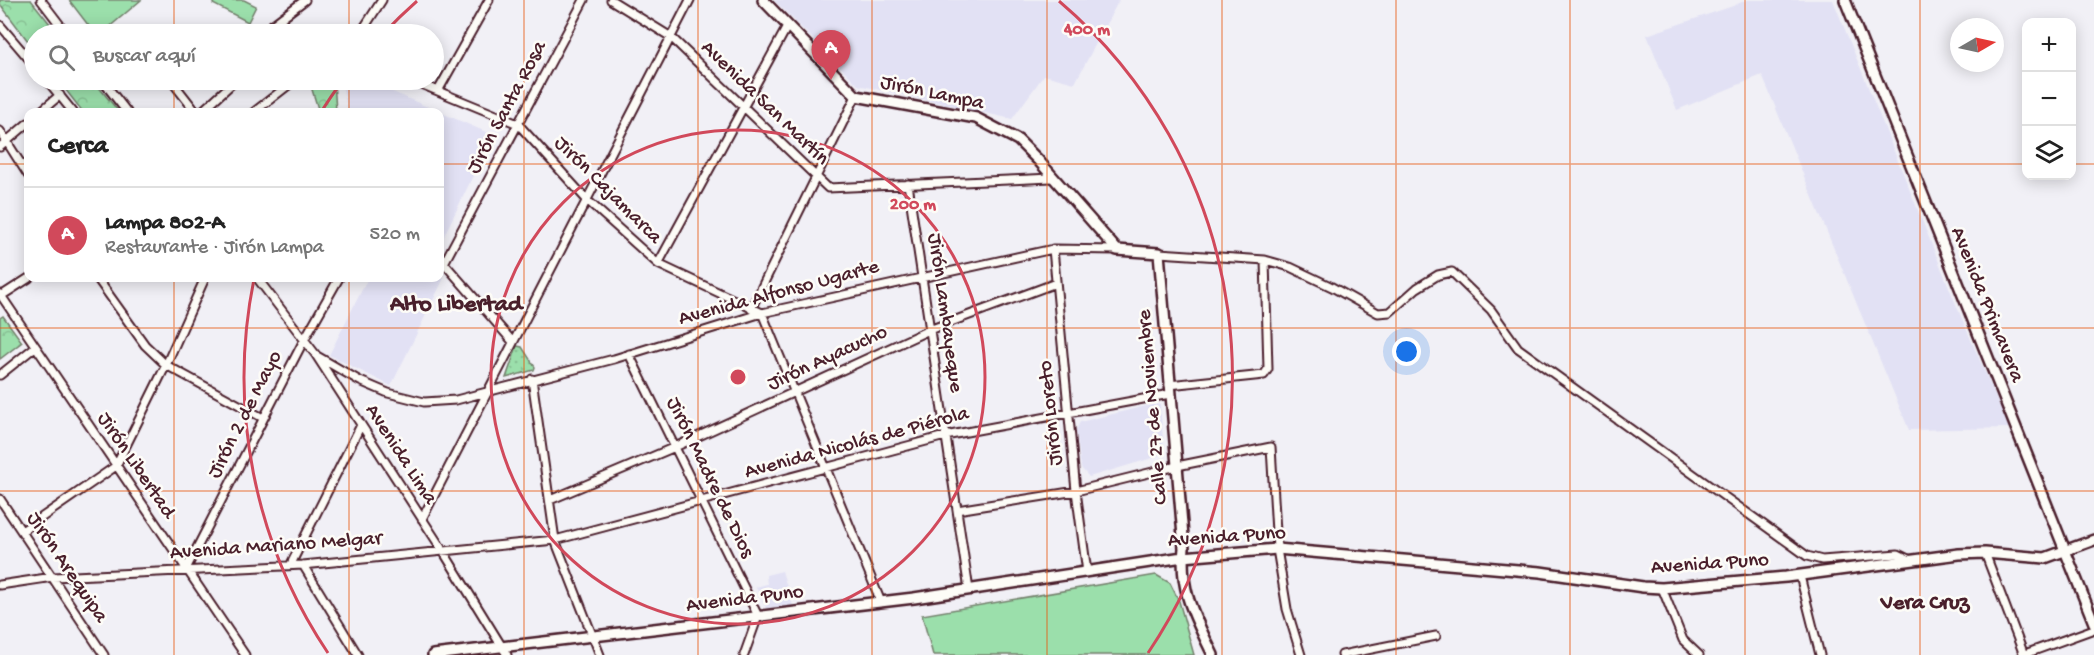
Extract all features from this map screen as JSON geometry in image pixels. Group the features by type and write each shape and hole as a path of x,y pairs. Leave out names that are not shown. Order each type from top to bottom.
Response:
{"street":[{"path":"41,0 59,24"},
{"path":"273,24 305,0"},
{"path":"366,24 382,0"},
{"path":"444,80 489,0"},
{"name":"Jirón Santa Rosa","path":"444,258 584,0"},
{"name":"Avenida San Martín","path":"611,0 671,37 828,188 1052,178"},
{"path":"422,519 690,0"},
{"name":"Jirón Lampa","path":"763,0 856,96 976,118 1018,140 1117,250"},
{"name":"Avenida Primavera","path":"1845,0 2094,623"},
{"path":"280,19 284,24"},
{"path":"0,25 24,53"},
{"path":"658,264 788,25"},
{"path":"56,90 70,108"},
{"path":"110,90 124,108"},
{"path":"179,90 193,108"},
{"path":"205,108 225,90"},
{"path":"259,108 282,90"},
{"name":"Jirón Cajamarca","path":"438,91 518,124 587,200 658,264 762,313"},
{"path":"45,108 60,95"},
{"path":"746,318 856,96"},
{"path":"0,147 24,127"},
{"path":"0,131 24,169"},
{"name":"Jirón Lambayeque","path":"908,184 969,590"},
{"name":"Avenida Alfonso Ugarte","path":"317,356 360,381 388,393 424,402 456,400 629,354 762,313 1053,249 1117,250 1265,260 1290,267 1332,286 1378,314 1390,312 1417,288 1438,275 1452,272 1491,310 1518,348 1807,556 1822,560 1898,554 1910,560"},
{"name":"Jirón Loreto","path":"1053,249 1076,491 1088,572"},
{"name":"Calle 27 de Noviembre","path":"1159,253 1184,548 1182,577 1185,592 1213,655"},
{"name":"Avenida Nicolás de Piérola","path":"555,540 945,435 1068,413 1170,390 1263,375 1268,369 1265,260"},
{"path":"444,264 513,342"},
{"path":"1,295 24,281"},
{"path":"100,282 145,345 166,365 263,418"},
{"path":"22,531 116,466 166,365 203,282"},
{"name":"Avenida Lima","path":"260,282 317,356 505,651"},
{"name":"Jirón 2 de Mayo","path":"186,569 263,418 337,282"},
{"name":"Jirón Ayacucho","path":"550,500 675,447 929,330 1056,283"},
{"name":"Jirón Libertad","path":"1,295 244,655"},
{"path":"762,313 881,602"},
{"path":"0,375 35,347"},
{"name":"Jirón Madre de Dios","path":"629,354 758,616"},
{"path":"532,379 555,540 600,655"},
{"path":"291,564 361,425"},
{"path":"957,510 1076,491 1177,466 1271,447 1277,549 1287,609 1302,655"},
{"name":"Jirón Arequipa","path":"0,500 104,655"},
{"name":"Avenida Mariano Melgar","path":"0,585 53,577 303,565 555,540"},
{"name":"Avenida Puno","path":"433,655 505,651 593,636 969,590 1183,557 1277,549 1540,572 1643,588 1662,588 1800,576 1959,554 1985,553 2045,558 2094,540"},
{"path":"1985,553 2023,655 2094,629"},
{"path":"303,565 358,655"},
{"path":"1800,576 1820,655"},
{"path":"1662,588 1683,640 1699,655"},
{"path":"744,655 758,616"},
{"path":"1342,655 1436,636"}],"shaded area":[{"path":"774,0 1119,0 1075,83 1044,75 1012,119 858,85"},
{"path":"1746,0 1833,0 1957,307 2009,428 1909,430 1762,75 1677,110 1647,35"},
{"path":"343,90 388,90 430,108 347,108"},
{"path":"444,114 493,135 444,236"},
{"path":"366,282 442,282 391,386 329,355"},
{"path":"1154,404 1160,405 1164,451 1156,457 1089,477 1081,468 1076,430 1080,422"},
{"path":"782,571 793,606 767,610 756,587 767,584 766,575"}],"green space":[{"path":"0,0 31,0 50,24 24,24 24,36 0,4"},
{"path":"69,0 141,0 113,24 87,24"},
{"path":"215,0 244,0 256,6 248,22 213,4"},
{"path":"66,90 101,90 116,108 80,108"},
{"path":"312,90 335,90 336,108 318,108"},
{"path":"3,316 22,342 0,359 0,318"},
{"path":"517,346 522,347 535,367 534,370 506,378"},
{"path":"1156,575 1170,583 1179,601 1194,655 933,655 922,615"}],"place":[{"name":"Lampa 802-A","path":"831,80"}],"district":[{"name":"Alto Libertad","path":"456,305"},
{"name":"Vera Cruz","path":"1925,604"}]}
